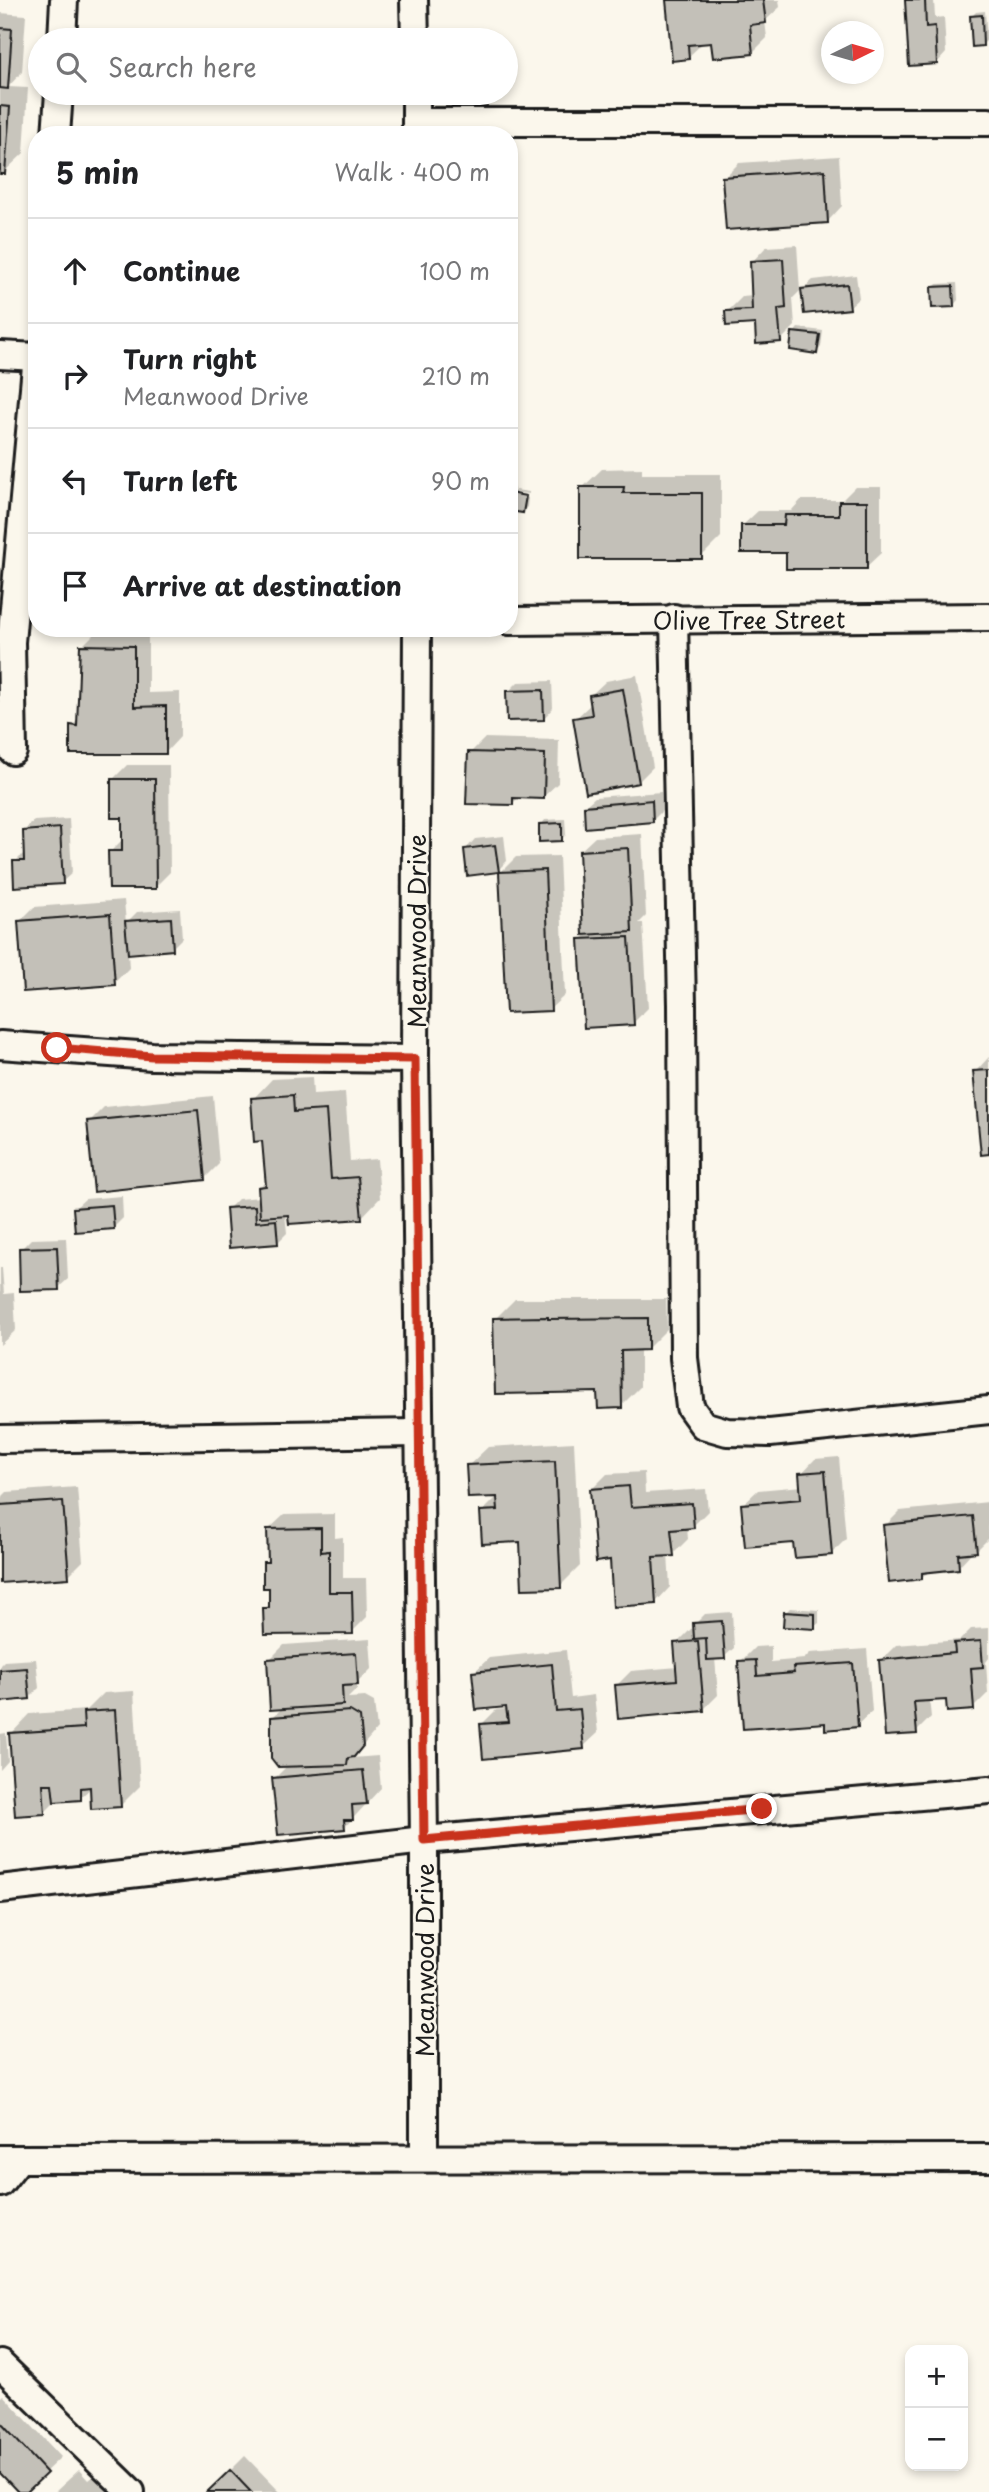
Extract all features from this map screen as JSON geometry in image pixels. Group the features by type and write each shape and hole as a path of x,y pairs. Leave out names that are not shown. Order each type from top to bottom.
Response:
{"street":[{"path":"63,28 64,0"},
{"path":"414,0 415,28"},
{"path":"57,126 58,105"},
{"path":"416,105 416,126"},
{"path":"518,127 989,122"},
{"path":"0,355 28,356"},
{"path":"13,751 11,642 28,455"},
{"name":"Olive Tree Street","path":"518,621 989,617"},
{"path":"674,618 682,1005 684,1358 690,1407 703,1425 727,1432 770,1433 989,1410"},
{"name":"Meanwood Drive","path":"417,637 415,1059 424,1840 424,2158"},
{"path":"0,1045 152,1056 415,1059"},
{"path":"0,1439 419,1433"},
{"path":"0,1889 424,1840 989,1790"},
{"path":"0,2183 9,2159 989,2158"},
{"path":"0,2364 131,2492"}],"building":[{"path":"666,0 763,0 766,23 750,25 753,54 713,58 711,43 688,45 689,59 672,61"},
{"path":"905,0 925,0 926,27 935,26 937,64 909,66"},
{"path":"982,15 983,46 972,47 970,16"},
{"path":"0,28 12,29 8,89 0,88"},
{"path":"0,106 10,107 5,174 0,174"},
{"path":"825,170 828,223 726,230 722,177"},
{"path":"783,259 786,308 778,309 781,342 756,344 755,324 726,326 725,311 752,310 750,261"},
{"path":"847,284 850,309 804,314 801,289"},
{"path":"953,286 954,307 932,308 931,287"},
{"path":"792,332 820,335 817,354 790,350"},
{"path":"580,487 624,487 623,493 702,493 702,559 580,559"},
{"path":"518,494 526,496 523,513 518,512"},
{"path":"839,501 867,501 867,569 786,569 786,553 741,553 741,525 784,525 785,515 839,515"},
{"path":"80,645 134,646 134,707 166,706 166,754 70,754 70,725 77,726"},
{"path":"623,689 639,783 586,793 573,718 592,715 589,695"},
{"path":"543,690 544,720 507,721 506,691"},
{"path":"468,752 545,754 544,799 513,798 513,805 466,804"},
{"path":"111,779 155,779 156,889 109,889 108,851 122,851 122,818 111,818"},
{"path":"652,800 653,822 585,828 584,806"},
{"path":"562,823 562,841 539,842 539,824"},
{"path":"60,828 63,884 14,887 13,861 24,861 23,831"},
{"path":"495,845 499,872 467,876 464,849"},
{"path":"628,848 632,932 583,935 579,851"},
{"path":"545,870 551,1011 506,1013 499,872"},
{"path":"110,914 115,985 23,992 18,921"},
{"path":"171,918 173,950 128,954 125,921"},
{"path":"629,937 634,1025 584,1028 579,939"},
{"path":"989,1070 989,1154 981,1155 973,1071"},
{"path":"293,1095 294,1112 326,1110 331,1179 358,1177 362,1219 289,1224 288,1215 260,1217 258,1187 266,1186 262,1141 254,1142 251,1098"},
{"path":"198,1110 205,1180 94,1192 87,1121"},
{"path":"112,1205 114,1229 75,1232 73,1208"},
{"path":"255,1206 256,1222 276,1220 278,1244 229,1248 226,1208"},
{"path":"57,1247 59,1290 20,1291 19,1248"},
{"path":"493,1318 648,1318 648,1350 621,1351 622,1408 598,1409 597,1392 495,1394"},
{"path":"555,1461 561,1588 522,1589 520,1542 482,1544 480,1511 498,1510 497,1497 468,1498 466,1465"},
{"path":"825,1471 832,1555 795,1558 793,1543 745,1547 741,1504 801,1499 799,1473"},
{"path":"629,1486 631,1507 692,1503 694,1528 671,1530 674,1556 653,1557 656,1604 613,1607 610,1560 596,1562 590,1489"},
{"path":"63,1501 69,1578 0,1583 0,1505"},
{"path":"973,1516 977,1552 958,1554 959,1569 922,1573 922,1579 889,1583 883,1525"},
{"path":"321,1528 321,1552 329,1551 329,1592 352,1592 353,1634 264,1635 263,1608 269,1608 269,1588 263,1588 263,1562 268,1562 267,1529"},
{"path":"784,1612 815,1614 815,1629 783,1627"},
{"path":"722,1621 725,1659 707,1660 706,1638 694,1639 693,1623"},
{"path":"698,1641 704,1711 618,1719 615,1685 677,1680 674,1643"},
{"path":"981,1641 983,1667 971,1668 974,1710 947,1712 946,1700 914,1702 917,1734 885,1736 879,1660 955,1653 954,1643"},
{"path":"356,1653 358,1685 342,1686 343,1705 270,1710 267,1659"},
{"path":"756,1660 757,1676 794,1673 793,1667 853,1663 858,1727 825,1730 825,1723 743,1729 738,1661"},
{"path":"552,1664 556,1711 580,1709 584,1749 483,1759 480,1724 508,1722 506,1707 476,1710 472,1672"},
{"path":"27,1668 30,1699 0,1702 0,1670"},
{"path":"115,1710 121,1807 91,1809 90,1787 81,1788 81,1800 54,1802 52,1784 43,1784 45,1814 15,1816 9,1733 84,1728 83,1712"},
{"path":"350,1711 360,1717 363,1746 354,1757 348,1758 347,1765 278,1767 271,1758 271,1717"},
{"path":"363,1770 367,1804 352,1805 353,1820 344,1820 345,1829 278,1835 272,1778"},
{"path":"0,2422 47,2473 27,2492 18,2492 0,2473"},
{"path":"230,2470 251,2492 207,2492"}],"route":[{"path":"57,1048 152,1056 415,1059 424,1840 762,1809"}]}
